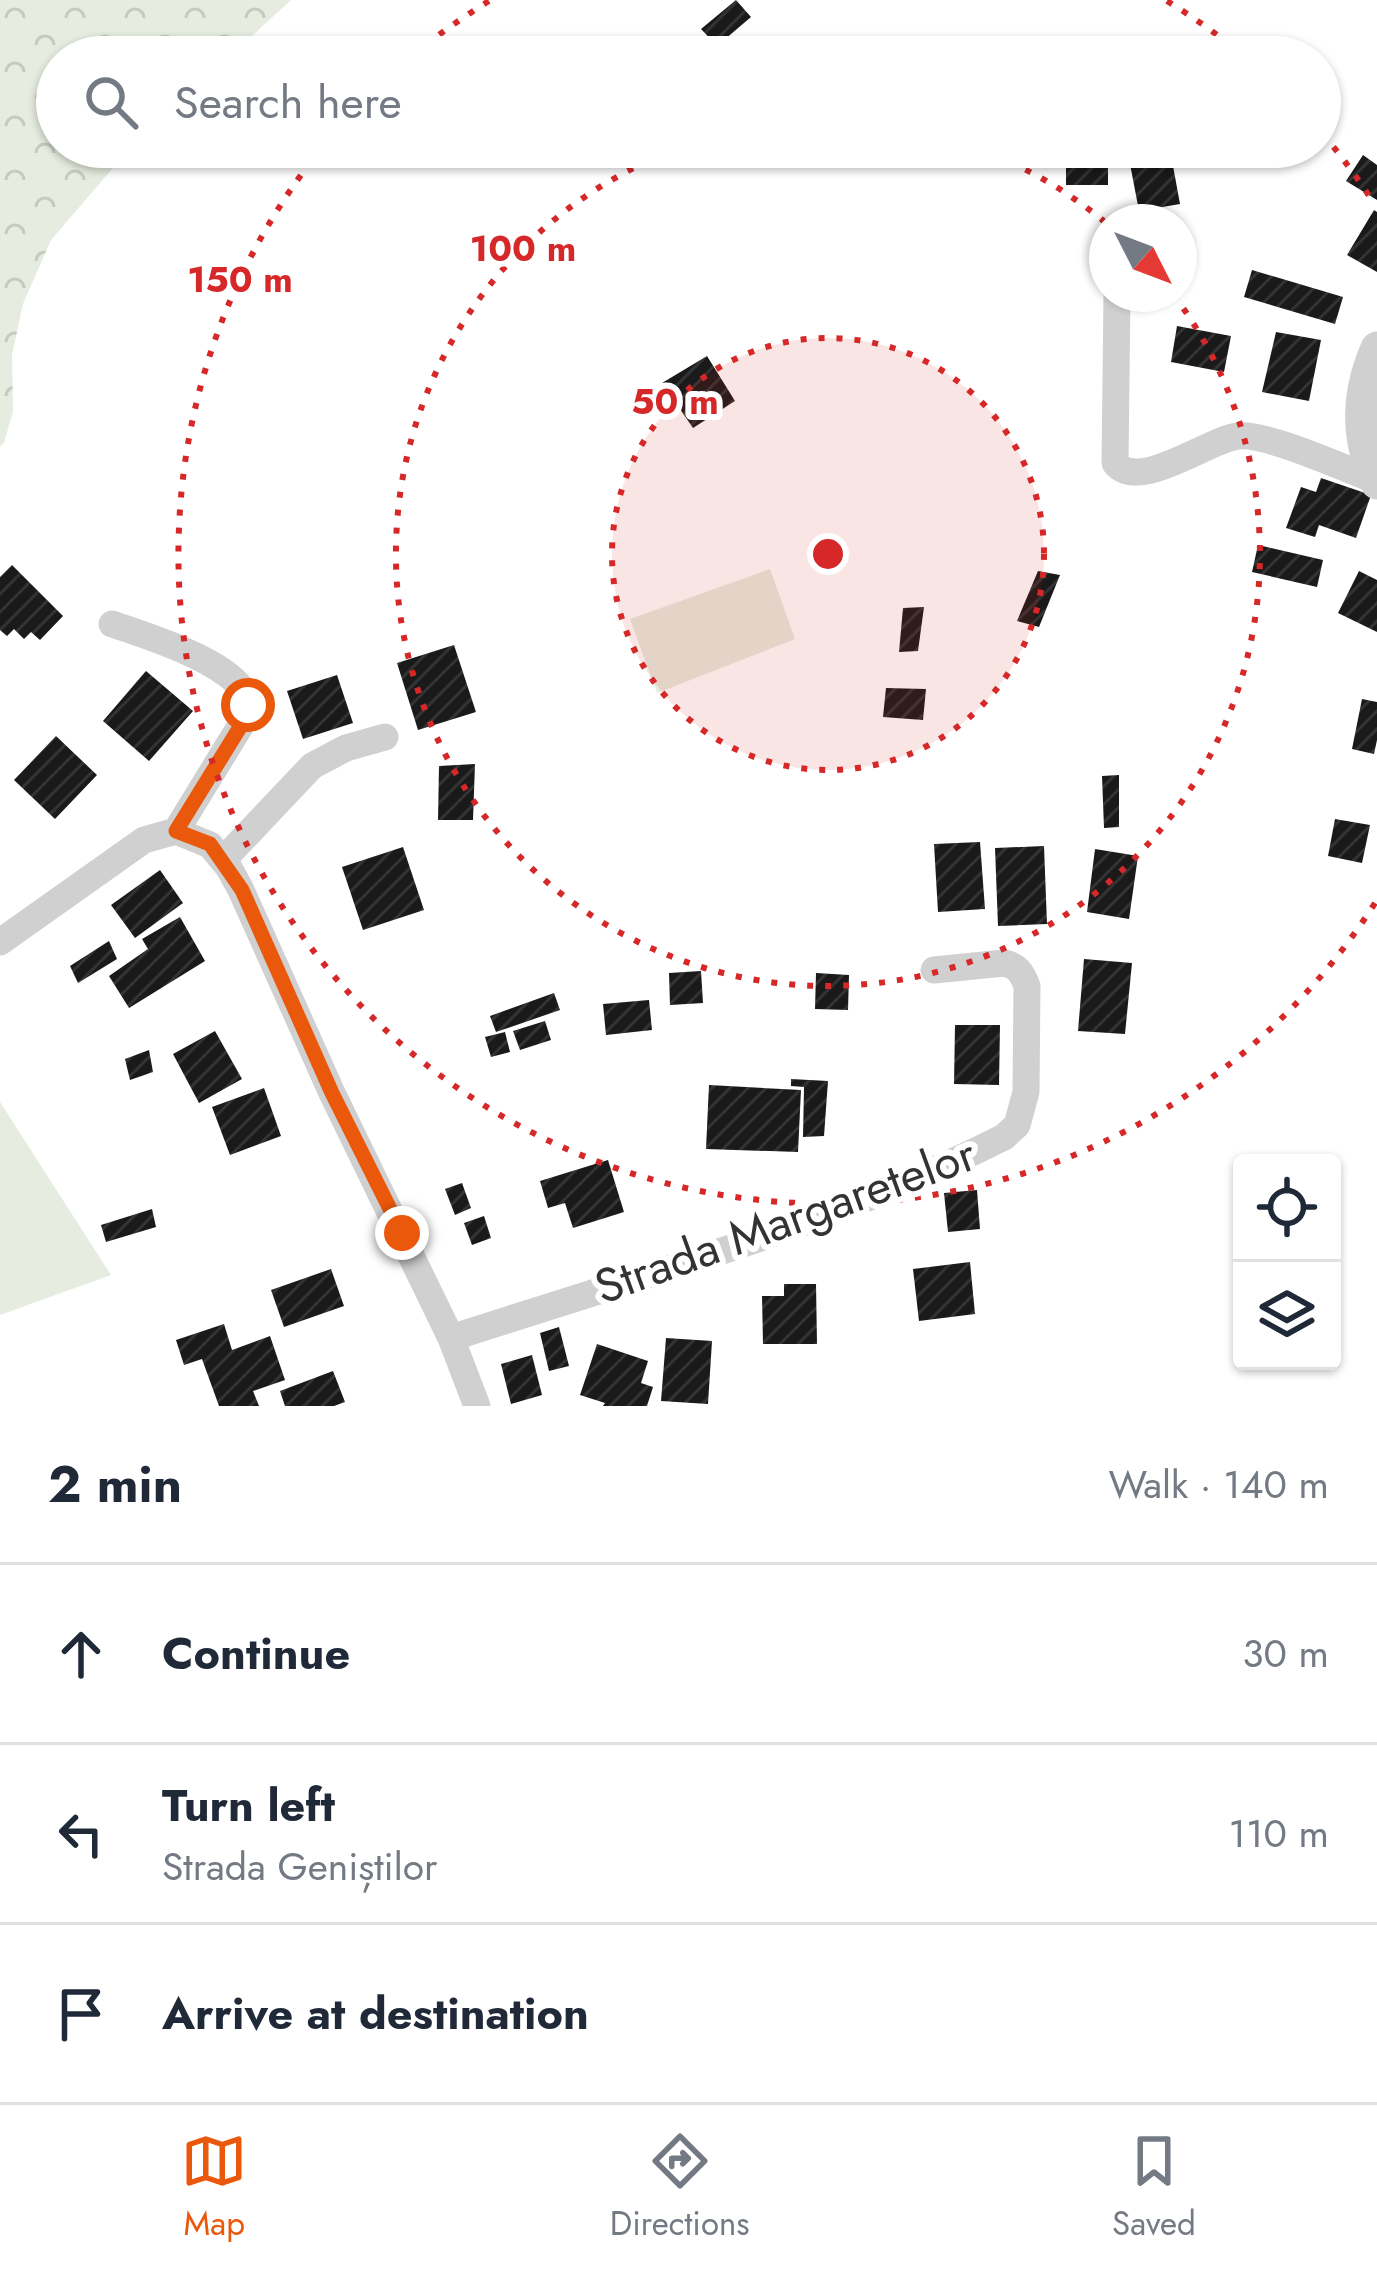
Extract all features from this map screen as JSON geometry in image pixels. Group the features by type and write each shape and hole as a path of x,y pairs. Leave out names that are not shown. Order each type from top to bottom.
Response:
{"street":[{"path":"1118,312 1118,469 1126,472 1177,461 1238,436 1297,449 1376,482"},
{"path":"1376,482 1362,439 1361,398 1377,348"},
{"path":"112,624 182,648 244,690 248,705 242,724 176,831"},
{"path":"223,860 312,766 346,748 386,737"},
{"path":"0,942 144,840 176,831 210,844 242,890 332,1093 451,1337 477,1406"},
{"name":"Strada Margaretelor","path":"451,1337 776,1231 900,1184 1004,1137 1017,1125 1026,1093 1027,986 1023,975 1015,965 1004,963 934,970"}],"green space":[{"path":"0,0 291,0 252,36 36,36 36,168 113,168 51,240 23,304 12,355 13,411 0,446"},
{"path":"770,569 795,639 657,693 630,619"},
{"path":"0,1102 111,1275 0,1315"}],"building":[{"path":"736,0 751,17 729,36 708,36 701,29"},
{"path":"1363,155 1377,165 1377,200 1346,181"},
{"path":"1066,168 1108,168 1108,185 1066,185"},
{"path":"1131,168 1173,168 1180,204 1138,204"},
{"path":"1374,210 1377,212 1377,272 1347,255"},
{"path":"1252,270 1343,297 1335,324 1244,297"},
{"path":"1177,326 1231,336 1224,372 1171,362"},
{"path":"1276,332 1321,340 1309,401 1262,392"},
{"path":"707,356 735,401 693,428 662,383"},
{"path":"1321,478 1371,495 1356,538 1319,525 1315,537 1286,528 1301,487 1316,492"},
{"path":"1258,545 1323,560 1317,587 1252,572"},
{"path":"12,565 63,616 40,640 31,632 24,639 14,629 7,636 0,630 0,577"},
{"path":"1038,571 1060,575 1039,627 1017,621"},
{"path":"1359,571 1377,580 1377,632 1338,613"},
{"path":"924,607 918,651 899,652 903,608"},
{"path":"454,645 476,712 418,730 397,663"},
{"path":"146,671 193,711 149,761 103,721"},
{"path":"337,675 353,723 303,739 287,691"},
{"path":"886,688 926,689 923,720 883,717"},
{"path":"1362,699 1377,702 1374,754 1352,749"},
{"path":"56,736 97,775 55,819 14,780"},
{"path":"475,764 473,820 438,820 439,766"},
{"path":"1119,775 1119,827 1104,828 1102,776"},
{"path":"1335,819 1370,825 1362,863 1328,856"},
{"path":"980,842 985,909 938,912 934,844"},
{"path":"1044,846 1047,924 998,926 995,848"},
{"path":"403,847 424,910 363,930 342,867"},
{"path":"1095,849 1138,856 1129,919 1087,912"},
{"path":"160,870 183,903 135,938 111,905"},
{"path":"180,917 205,961 129,1008 109,976 148,949 142,939"},
{"path":"109,941 117,959 78,983 70,966"},
{"path":"1084,959 1132,963 1125,1034 1078,1031"},
{"path":"701,971 703,1003 670,1005 669,973"},
{"path":"816,973 849,975 848,1010 815,1009"},
{"path":"554,993 560,1010 496,1032 490,1016"},
{"path":"649,1000 652,1030 606,1035 603,1004"},
{"path":"545,1021 551,1040 520,1050 513,1031"},
{"path":"955,1025 1000,1025 999,1085 954,1084"},
{"path":"215,1031 242,1079 199,1103 173,1054"},
{"path":"505,1032 510,1052 491,1057 485,1037"},
{"path":"149,1050 153,1072 130,1080 125,1059"},
{"path":"791,1079 828,1081 824,1136 803,1137 804,1087 791,1086"},
{"path":"709,1085 801,1090 798,1152 706,1149"},
{"path":"264,1088 281,1136 230,1155 212,1107"},
{"path":"608,1160 624,1212 573,1228 565,1203 548,1208 540,1181"},
{"path":"462,1183 471,1208 455,1215 445,1189"},
{"path":"977,1190 980,1229 948,1232 944,1193"},
{"path":"152,1209 156,1227 106,1242 101,1225"},
{"path":"484,1216 491,1238 472,1245 464,1223"},
{"path":"970,1262 975,1314 919,1321 913,1269"},
{"path":"331,1269 344,1306 284,1327 271,1290"},
{"path":"784,1284 816,1284 817,1344 763,1344 762,1296 784,1296"},
{"path":"224,1324 232,1350 270,1336 285,1380 253,1391 259,1406 219,1406 202,1359 184,1365 176,1340"},
{"path":"559,1327 569,1366 549,1371 540,1333"},
{"path":"666,1338 712,1341 708,1404 661,1401"},
{"path":"597,1344 648,1361 641,1383 653,1387 647,1406 603,1406 605,1403 580,1395"},
{"path":"532,1355 542,1395 511,1404 501,1364"},
{"path":"333,1371 345,1402 285,1406 280,1391"}],"route":[{"path":"248,705 242,724 176,831 210,844 242,890 332,1093 402,1233"}]}
